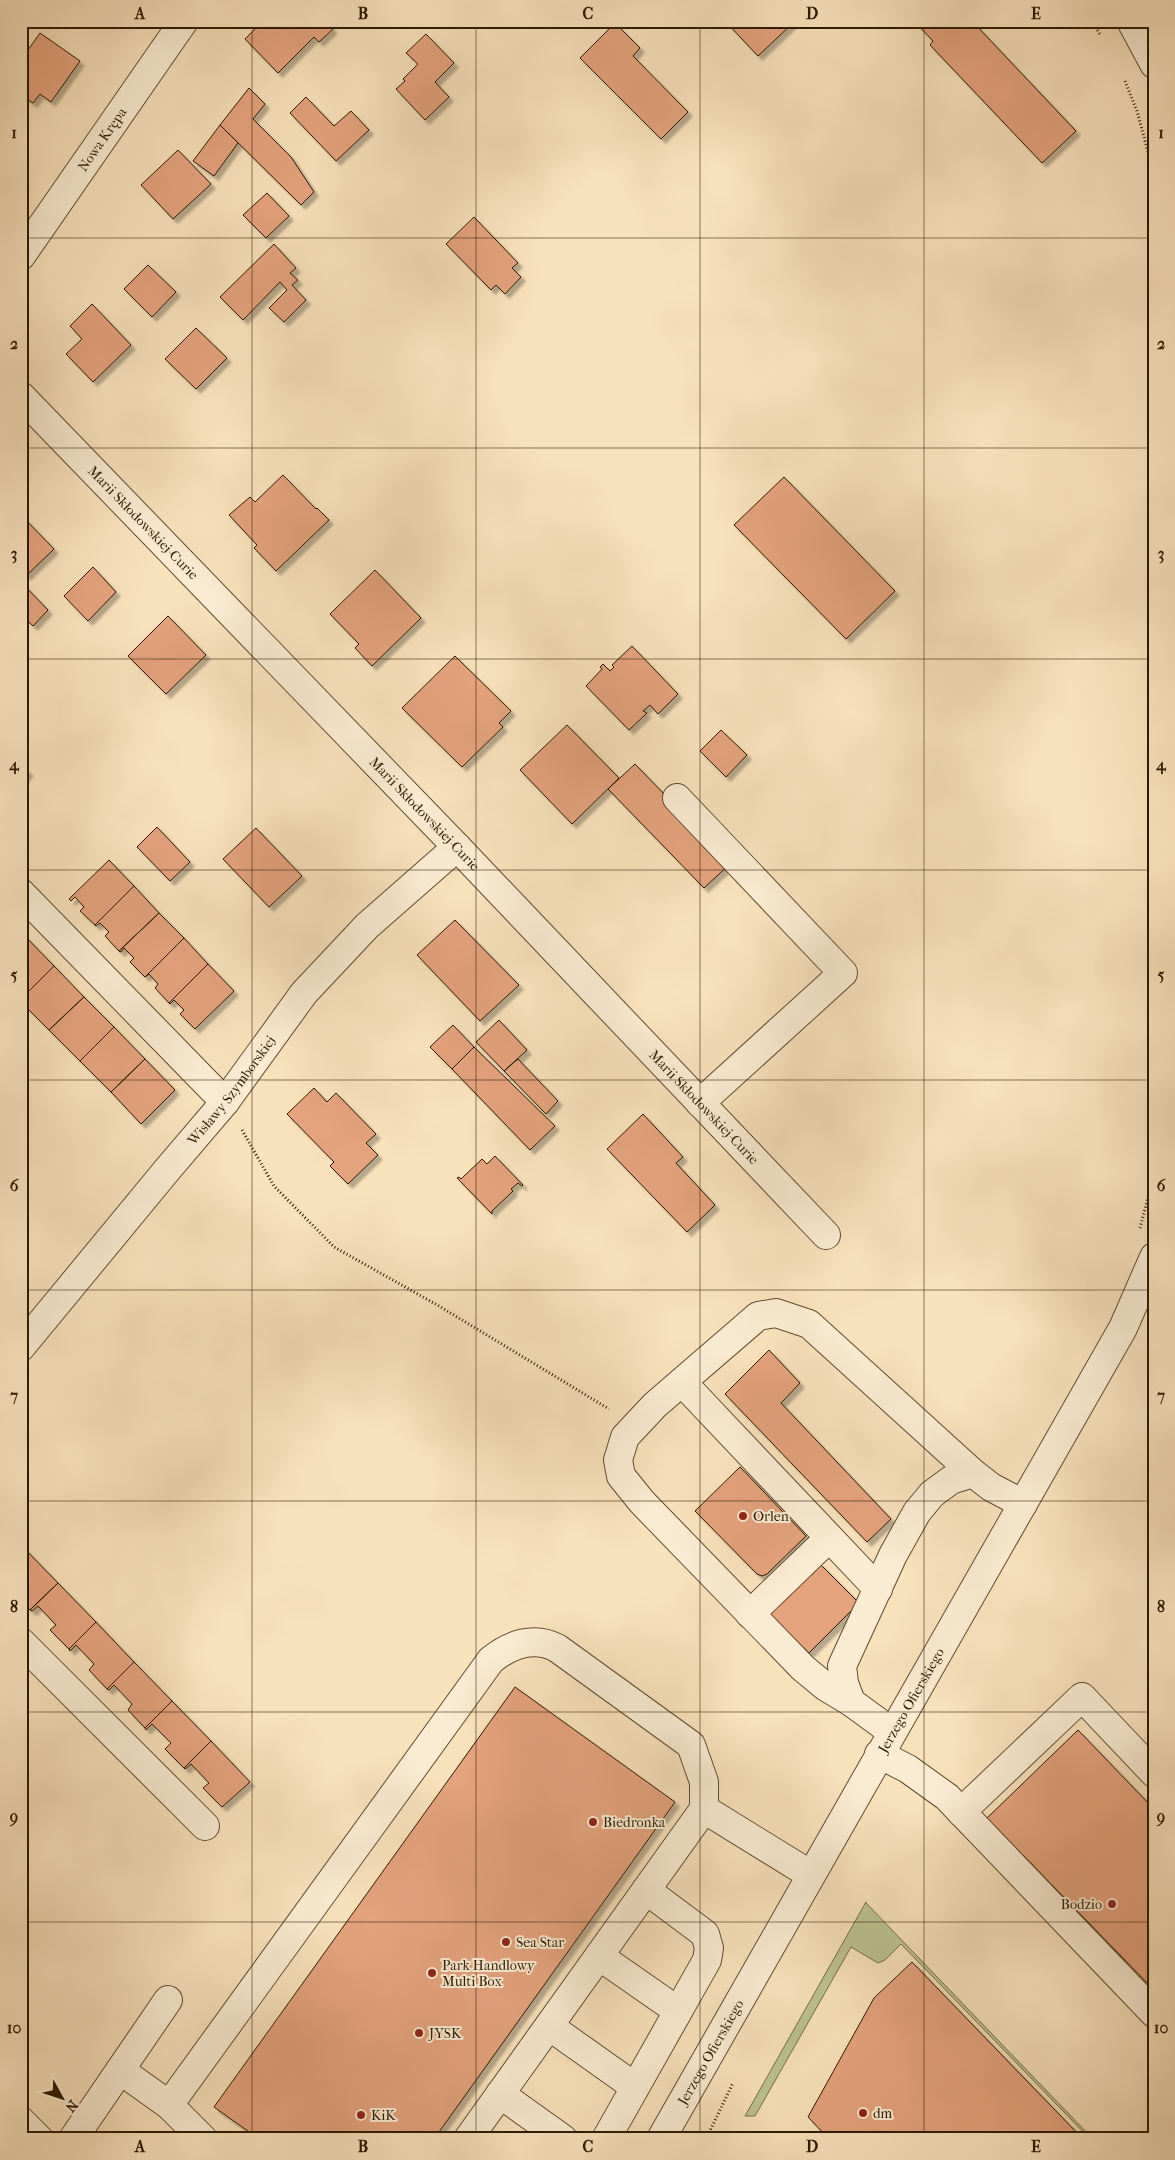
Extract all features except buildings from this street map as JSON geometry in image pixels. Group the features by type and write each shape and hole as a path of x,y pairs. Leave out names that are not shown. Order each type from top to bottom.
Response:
{"street":[{"name":"Nowa Krępa","path":"21,256 184,21"},
{"path":"1131,21 1154,64"},
{"name":"Marii Skłodowskiej-Curie","path":"21,396 457,847 826,1235"},
{"path":"677,798 843,973 700,1103"},
{"name":"Wisławy Szymborskiej","path":"21,1347 166,1170 225,1102 304,993 367,926 457,847"},
{"path":"21,893 225,1102"},
{"name":"Jerzego Ofierskiego","path":"661,2139 1123,1328 1154,1257"},
{"path":"1023,1504 992,1487 973,1473 809,1324 776,1313 758,1316 655,1405 625,1437 618,1460 622,1476 642,1502 802,1668 826,1687 851,1702 916,1775 947,1797 1154,2013"},
{"path":"682,1382 878,1589"},
{"path":"851,1702 844,1683 842,1666 893,1555 918,1512 932,1494 952,1480 973,1473"},
{"path":"750,1614 829,1538"},
{"path":"21,1642 205,1826"},
{"path":"169,2105 491,1660 503,1650 523,1642 546,1643 557,1648 691,1745 704,1782 704,1809 468,2139"},
{"path":"961,1812 1082,1697 1154,1773"},
{"path":"704,1809 811,1875"},
{"path":"606,2139 707,1960 709,1948 705,1934 646,1890"},
{"path":"599,1956 678,2011"},
{"path":"73,2139 168,2000"},
{"path":"549,2026 635,2087"},
{"path":"120,2070 169,2105 203,2139"},
{"path":"500,2094 563,2139"},
{"path":"21,2121 39,2139"}],"path":[{"path":"1092,21 1104,42"},
{"path":"1122,74 1137,111 1154,174"},
{"path":"225,1102 274,1186 334,1247 439,1306 636,1426"}],"green space":[{"path":"866,1902 1093,2139 1090,2139 901,1944 885,1960 878,1963 851,1947 755,2116 745,2116"}],"place":[{"name":"Orlen","path":"743,1516"},
{"name":"Biedronka","path":"593,1822"},
{"name":"Bodzio","path":"1112,1904"},
{"name":"Sea Star","path":"506,1942"},
{"name":"Park Handlowy Multi Box","path":"432,1973"},
{"name":"JYSK","path":"419,2033"},
{"name":"dm","path":"863,2113"},
{"name":"KiK","path":"361,2115"}]}
